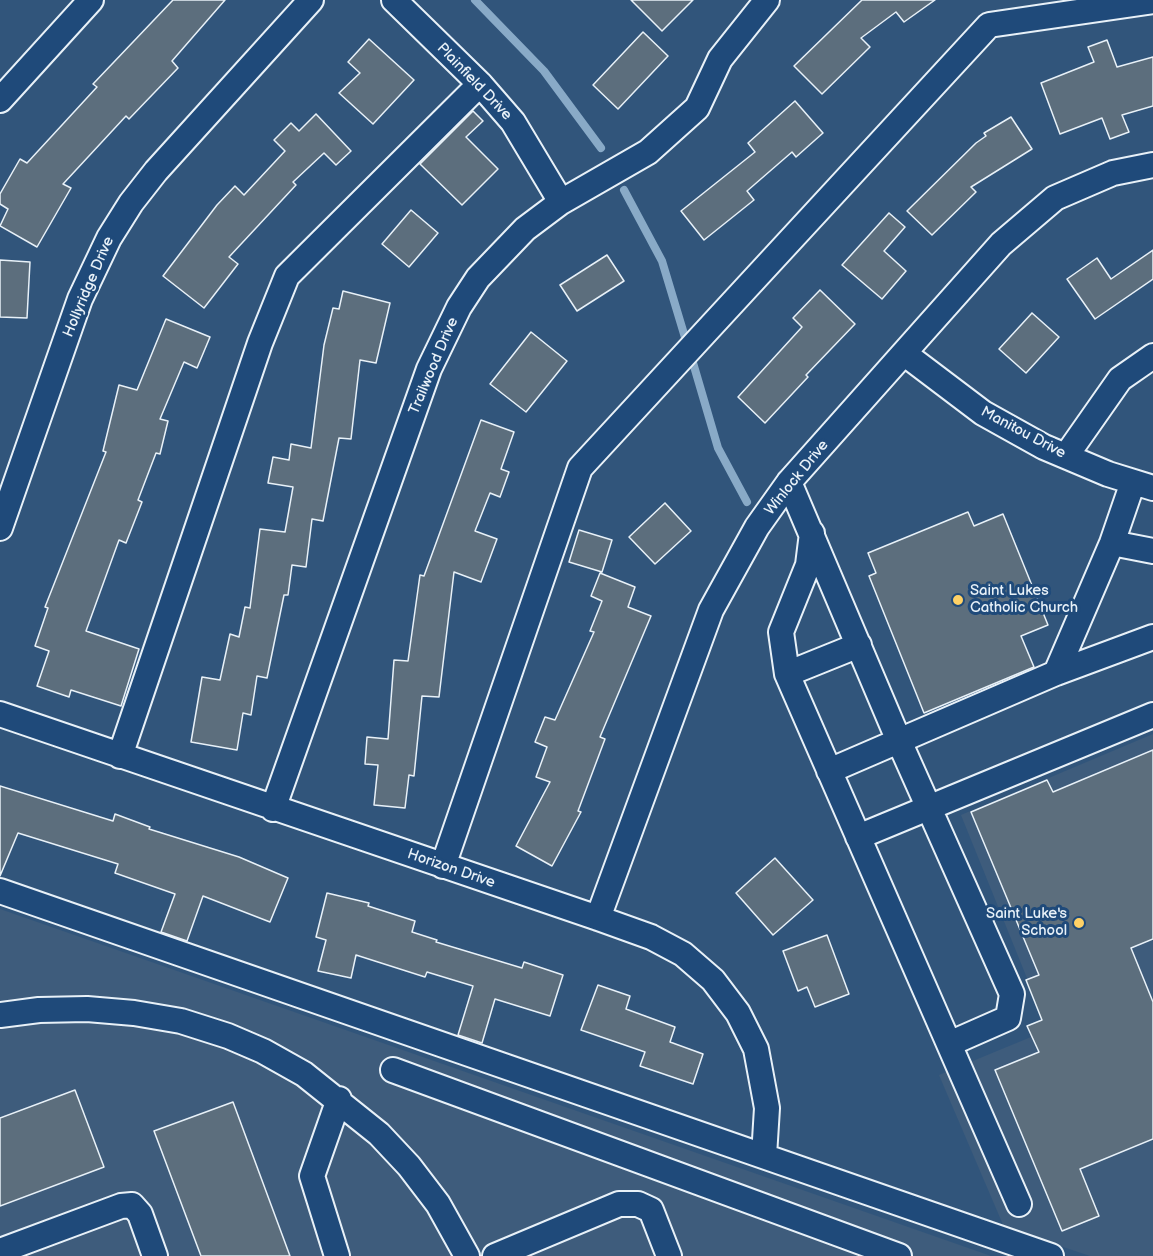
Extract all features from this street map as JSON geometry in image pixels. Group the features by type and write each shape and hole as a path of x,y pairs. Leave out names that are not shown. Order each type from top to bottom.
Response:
{"street":[{"path":"0,100 91,0"},
{"name":"Hollyridge Drive","path":"0,528 80,299 109,238 131,203 156,171 311,0"},
{"name":"Plainfield Drive","path":"394,0 480,84 513,122 561,202"},
{"name":"Trailwood Drive","path":"273,809 442,337 478,278 500,252 525,229 561,202 648,152 697,108 720,59 766,0"},
{"path":"443,866 580,468 989,25 1153,1"},
{"path":"120,756 260,343 287,276 480,84"},
{"name":"Winlock Drive","path":"598,918 679,691 711,610 757,527 789,482 1001,244 1055,198 1113,173 1153,165"},
{"name":"Manitou Drive","path":"905,354 983,413 1066,456 1143,485"},
{"path":"1066,456 1120,380 1153,356"},
{"path":"789,482 899,741 1012,994 1008,1018 949,1044"},
{"path":"1056,673 1112,543 1143,485"},
{"path":"812,533 808,565 781,632 787,674 1019,1203"},
{"path":"1112,543 1153,551"},
{"path":"829,771 1056,673 1153,637"},
{"path":"787,674 859,645"},
{"name":"Horizon Drive","path":"0,714 598,918 651,937 683,954 713,980 738,1012 756,1048 767,1108 764,1156"},
{"path":"858,837 1153,715"},
{"path":"0,891 1051,1256"},
{"path":"0,1014 87,1009 134,1013 181,1022 228,1036 263,1051 304,1074 339,1099 380,1134 409,1166 438,1204 467,1256"},
{"path":"393,1070 657,1168 866,1250 899,1256"},
{"path":"337,1256 312,1176 339,1099"},
{"path":"638,1204 657,1168"},
{"path":"495,1256 619,1204 638,1204 651,1210 669,1256"},
{"path":"0,1251 121,1206 132,1206 140,1214 155,1256"}],"shaded area":[{"name":"Saint Luke's School","path":"1153,734 1153,1256 1090,1256 1004,1227 939,1075 1048,1030 961,815"},
{"path":"0,909 991,1256 0,1256"}],"building":[{"path":"173,0 225,0 172,61 178,68 129,119 126,116 63,184 71,188 37,247 0,226 8,209 0,204 0,194 20,159 27,163 97,87 93,84"},
{"path":"631,0 693,0 662,31"},
{"path":"862,0 935,0 904,22 896,12 861,38 870,47 822,94 794,66"},
{"path":"643,32 668,56 618,109 593,85"},
{"path":"369,39 414,80 373,124 339,93 360,73 348,62"},
{"path":"1107,40 1117,67 1153,57 1153,106 1122,115 1129,132 1110,139 1102,118 1060,134 1041,83 1094,62 1088,47"},
{"path":"795,101 823,133 796,157 792,152 747,191 754,200 704,240 681,211 755,152 748,143"},
{"path":"473,111 483,121 466,137 498,169 462,205 420,164"},
{"path":"316,114 351,151 336,165 324,153 293,182 296,185 229,257 238,264 204,308 163,276 217,205 235,186 244,195 285,151 274,140 291,123 299,131"},
{"path":"1011,117 1032,149 971,187 976,192 932,235 907,211 976,143 986,136 984,133"},
{"path":"411,210 438,233 409,267 382,244"},
{"path":"889,213 905,227 884,251 906,271 882,299 842,265"},
{"path":"1153,250 1153,279 1095,319 1067,279 1097,258 1111,279"},
{"path":"607,255 624,281 577,311 560,285"},
{"path":"0,260 30,262 27,318 0,317"},
{"path":"820,290 855,324 806,375 808,377 765,423 738,397 802,327 793,318"},
{"path":"343,291 390,303 376,363 360,360 351,439 339,438 323,521 312,519 306,567 292,565 288,595 284,595 267,678 257,676 251,715 243,713 237,750 191,742 202,677 220,680 230,634 239,637 245,607 250,608 260,529 285,532 293,487 268,483 273,457 289,460 291,444 311,448 324,345 333,308 339,309"},
{"path":"1032,313 1059,337 1026,373 999,349"},
{"path":"166,319 210,337 197,368 184,362 160,419 168,421 160,454 156,453 138,500 142,502 126,543 119,540 86,631 139,649 121,706 71,690 69,697 37,686 49,651 35,646 48,608 45,607 106,452 103,451 119,385 137,390"},
{"path":"531,332 567,361 526,412 490,384"},
{"path":"481,420 514,432 501,469 509,472 500,497 490,493 475,531 497,539 481,582 454,572 439,697 422,696 414,776 409,775 405,808 374,805 378,765 365,764 367,737 388,739 394,660 408,661 420,575 424,576"},
{"path":"665,503 691,531 655,564 629,537"},
{"name":"Saint Lukes Catholic Church","path":"968,512 974,526 1003,514 1048,625 1021,636 1034,667 924,713 869,576 876,573 868,553"},
{"path":"579,530 612,540 602,572 569,562"},
{"path":"600,573 635,587 628,607 651,616 600,737 605,739 578,811 581,812 552,866 516,846 550,782 536,777 547,747 535,742 545,717 555,720 594,632 590,631 602,601 591,596"},
{"name":"Saint Luke's School","path":"1153,750 1153,939 1131,948 1153,1002 1153,1139 1080,1169 1099,1216 1062,1231 995,1070 1039,1052 1027,1026 1042,1020 1026,980 1039,975 971,812 1047,780 1053,792"},
{"path":"0,786 113,821 115,814 150,827 149,829 239,857 288,878 270,922 203,896 187,941 161,932 175,894 115,873 118,864 18,833 0,876"},
{"path":"775,858 813,900 773,935 736,893"},
{"path":"327,893 369,903 368,906 415,921 412,932 437,940 436,942 522,968 524,962 563,975 550,1016 495,999 482,1043 458,1035 473,986 427,972 425,977 356,955 351,978 318,971 326,940 316,937"},
{"path":"827,935 849,994 815,1007 807,987 798,991 783,951"},
{"path":"598,985 630,996 626,1009 675,1027 670,1042 703,1054 693,1084 640,1066 645,1052 581,1030"},
{"path":"75,1090 104,1167 0,1206 0,1118"},
{"path":"233,1102 290,1256 201,1256 154,1131"}],"waterway":[{"path":"475,0 544,71 601,148"},
{"path":"624,190 662,261 687,344"},
{"path":"691,356 718,448 747,502"}],"place":[{"name":"Saint Lukes Catholic Church","path":"958,600"},
{"name":"Saint Luke's School","path":"1079,923"}]}
